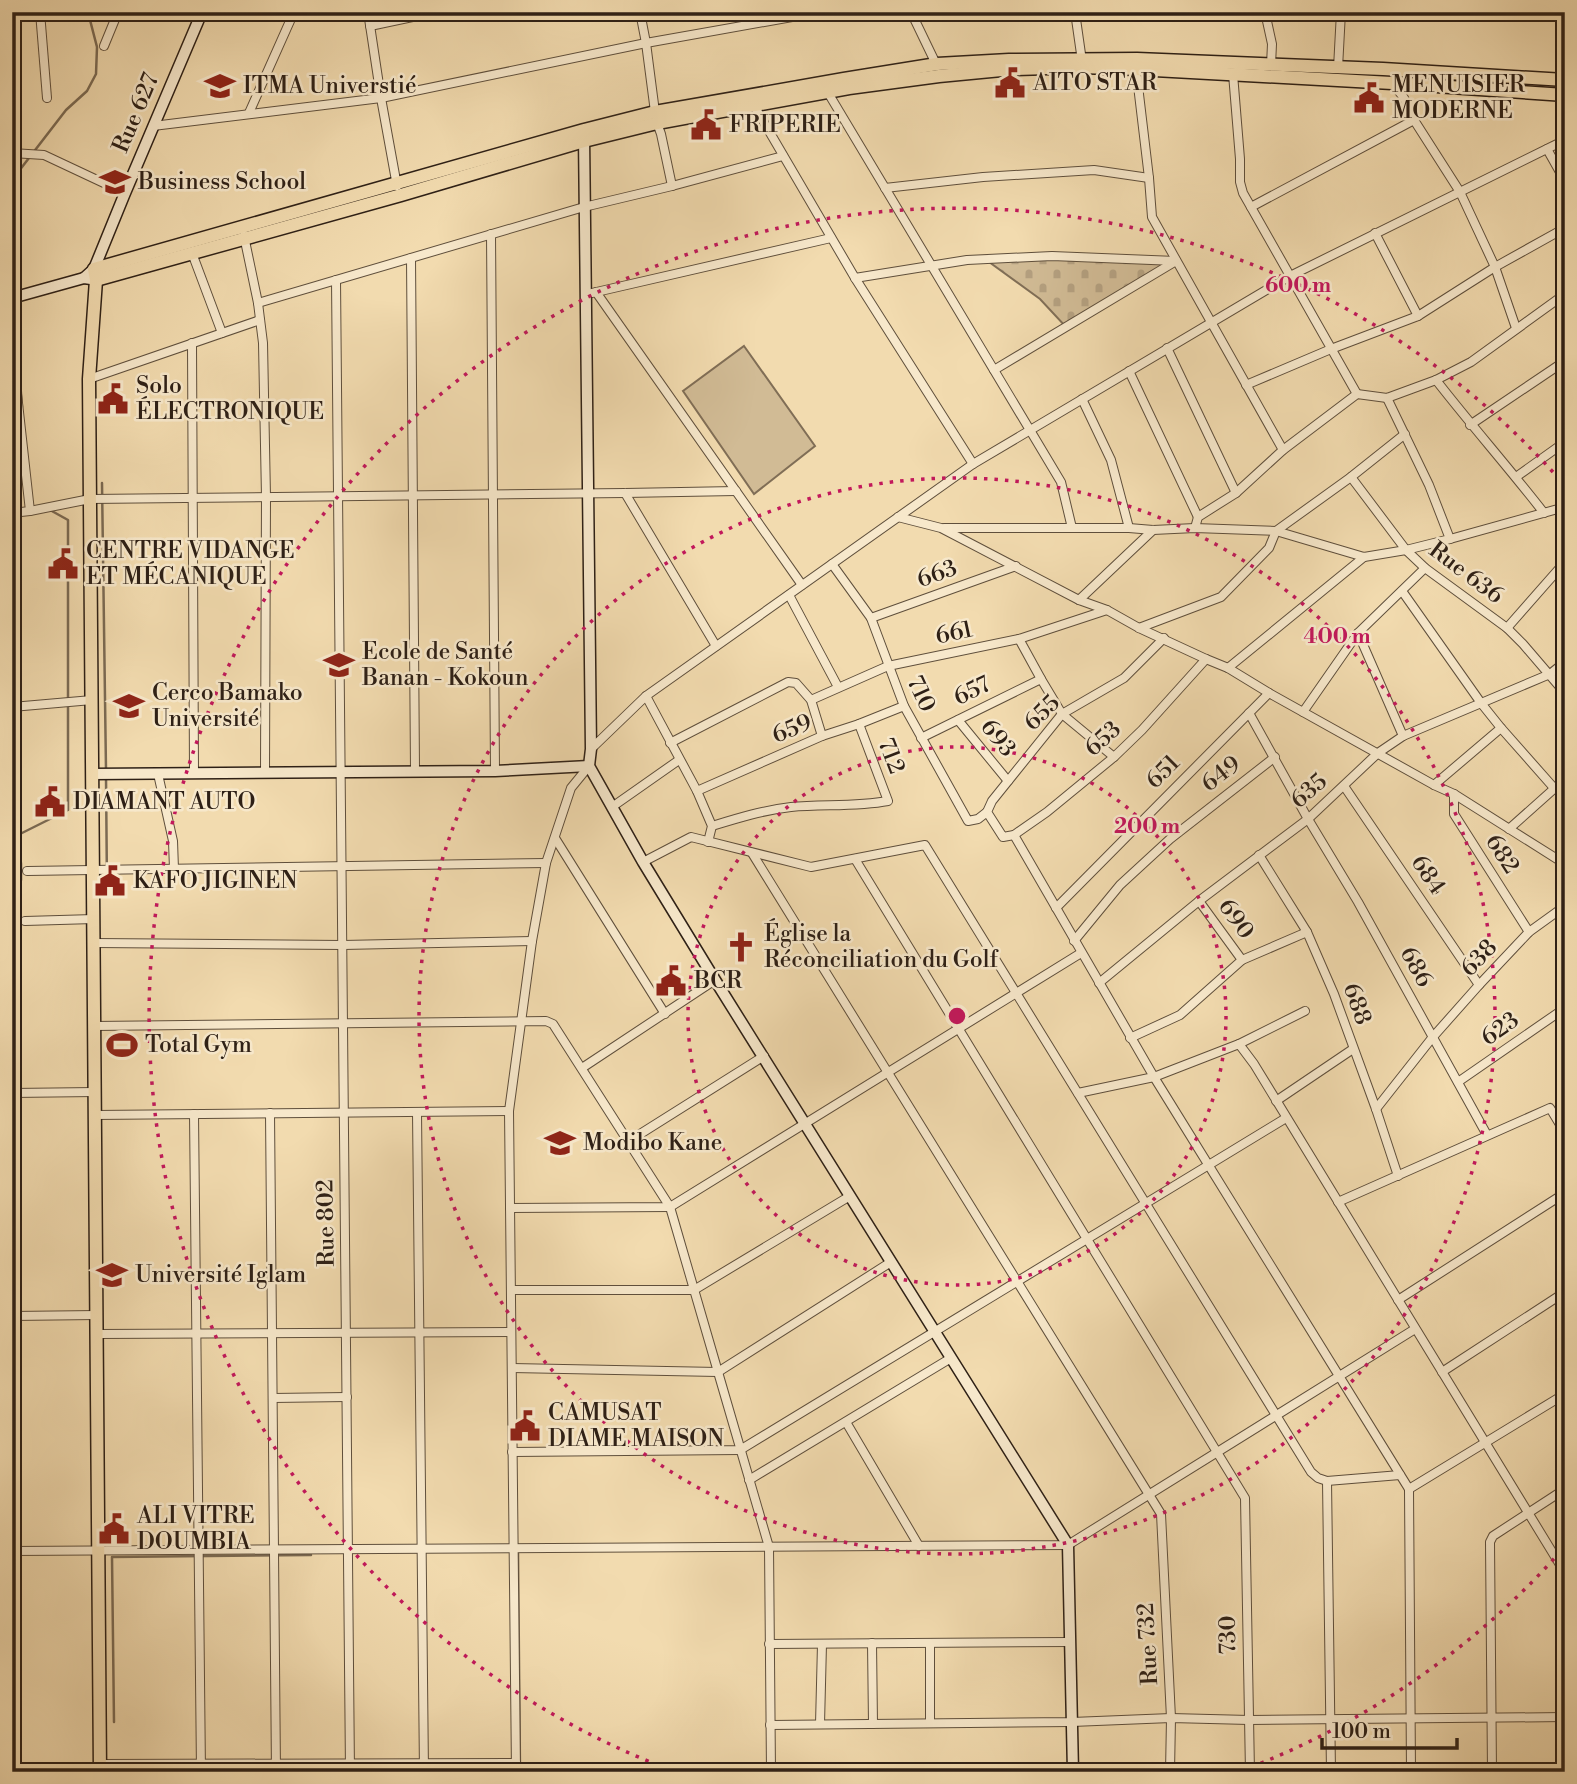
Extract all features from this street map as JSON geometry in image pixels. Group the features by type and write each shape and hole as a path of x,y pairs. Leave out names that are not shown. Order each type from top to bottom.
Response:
{"main road":[{"path":"1082,63 1136,69 1565,95"},
{"path":"91,276 584,135 656,117 938,70 1012,69 1082,63 1271,65 1565,80"},
{"path":"751,100 827,92 938,70"},
{"path":"91,276 192,253 242,232"},
{"path":"91,276 89,379 100,1768"}],"street":[{"path":"40,12 47,98"},
{"path":"104,46 118,12"},
{"name":"Rue 627","path":"91,276 202,12"},
{"path":"249,113 294,12"},
{"path":"368,12 398,189"},
{"path":"370,26 436,12"},
{"path":"640,12 656,117 672,186"},
{"path":"153,126 381,98 646,43 820,12"},
{"path":"911,12 938,70"},
{"path":"1074,12 1082,63"},
{"path":"1265,12 1272,44 1271,65"},
{"path":"1338,68 1341,12"},
{"path":"1136,69 1152,217 1283,450"},
{"path":"1233,74 1243,193 1357,394"},
{"path":"1392,83 1404,98 1414,120 1460,192 1494,267 1516,328"},
{"path":"827,92 1061,482 1072,528"},
{"path":"751,100 855,278 973,464"},
{"path":"1251,207 1414,120"},
{"path":"100,1768 516,1767 509,1111 531,941 546,863 570,788 589,766 591,749 588,494 590,293 584,207 584,135"},
{"path":"591,749 646,696 973,464 1290,275 1565,140"},
{"path":"1547,149 1565,181"},
{"path":"12,153 44,155 125,193"},
{"path":"258,303 584,207 783,156"},
{"path":"885,188 983,177 1094,170 1149,178"},
{"path":"1246,385 1418,316 1494,267 1565,228"},
{"path":"242,232 258,303 263,343 266,497 265,773"},
{"path":"1375,233 1418,316"},
{"path":"491,234 495,771"},
{"path":"590,293 831,238"},
{"path":"192,253 222,333"},
{"path":"855,278 967,260 1052,256 1176,261"},
{"path":"411,258 415,770"},
{"path":"994,370 1176,261"},
{"path":"12,298 91,276"},
{"name":"Rue 802","path":"335,280 350,1767"},
{"path":"590,293 802,585"},
{"path":"1198,517 1236,493 1283,450 1357,394 1387,398 1436,380 1471,362 1565,294"},
{"path":"89,379 260,320"},
{"path":"192,344 194,774"},
{"path":"1167,348 1236,493"},
{"path":"12,349 30,511"},
{"path":"1470,425 1565,361"},
{"path":"1129,371 1198,517 1195,528"},
{"path":"1436,380 1544,513"},
{"path":"1387,398 1429,485 1450,540"},
{"path":"1082,399 1111,460 1129,528"},
{"path":"1139,628 1221,597 1269,548 1276,530 1351,477 1405,434"},
{"path":"1516,477 1565,442"},
{"name":"Rue 636","path":"1351,477 1406,550 1425,568 1507,628 1565,693"},
{"path":"12,513 90,499 736,491"},
{"path":"625,493 716,646"},
{"path":"1228,668 1364,558 1450,540 1564,509"},
{"path":"898,517 941,528 1079,600 1107,610 1139,628 1228,668 1434,785 1454,793 1565,864"},
{"path":"941,528 1276,530 1364,558"},
{"path":"1079,600 1153,530"},
{"path":"1507,628 1565,562"},
{"name":"710","path":"832,564 871,618 904,706 968,821 978,819 988,811"},
{"name":"663","path":"871,618 1016,566"},
{"path":"1303,712 1358,634 1425,568"},
{"path":"1402,591 1481,703 1554,788"},
{"path":"789,595 838,687"},
{"name":"661","path":"811,700 888,666 1019,639 1107,610"},
{"path":"1358,634 1403,736"},
{"name":"655","path":"988,811 992,801 1062,714 1124,678 1164,638"},
{"path":"1019,639 1062,714 1114,757"},
{"name":"653","path":"1014,835 1047,812 1114,757 1206,659"},
{"name":"635","path":"1099,984 1199,901 1308,819 1378,753 1403,736 1550,674 1565,662"},
{"name":"657","path":"921,738 1041,679"},
{"path":"670,743 788,682 796,683 811,700 821,736"},
{"name":"651","path":"1055,908 1269,693"},
{"path":"646,696 697,791 712,826 708,842"},
{"path":"12,707 92,700"},
{"name":"659","path":"697,791 821,736 904,706"},
{"name":"686","path":"1249,713 1487,1135"},
{"name":"693","path":"958,720 1008,781"},
{"name":"712","path":"712,826 745,816 788,808 888,801 859,724"},
{"path":"1434,785 1501,728"},
{"name":"649","path":"1074,941 1121,885 1160,848 1275,757"},
{"path":"612,807 680,760"},
{"path":"92,774 495,771 589,766"},
{"path":"589,766 643,862 715,980 1068,1545 1073,1772"},
{"path":"158,774 173,841 174,869"},
{"path":"1509,829 1565,779"},
{"name":"684","path":"1345,786 1479,985"},
{"name":"682","path":"1454,793 1454,814 1529,932"},
{"path":"988,811 1003,836 1014,835 1130,1038 1409,1489 1410,1772"},
{"path":"643,862 691,837 811,867 925,845 1311,1472 1327,1481 1400,1475"},
{"path":"555,838 665,1014"},
{"path":"752,853 1149,1495"},
{"name":"688","path":"1259,855 1307,932 1334,994 1398,1176"},
{"path":"855,859 1217,1452"},
{"path":"27,871 546,863"},
{"name":"690","path":"1199,901 1242,960"},
{"name":"638","path":"1376,1109 1432,1038 1479,985 1529,932 1565,906"},
{"path":"25,921 94,919"},
{"path":"1130,1038 1180,1015 1242,960 1307,932"},
{"path":"94,943 342,945 531,941"},
{"path":"510,1208 670,1207 1081,953"},
{"path":"582,1068 715,980"},
{"name":"623","path":"1458,1082 1565,1008"},
{"path":"1078,1093 1154,1077 1239,1044 1305,1011"},
{"path":"94,1026 546,1021 553,1024 670,1207 769,1547 771,1772"},
{"path":"1239,1044 1565,1573"},
{"path":"1276,1101 1353,1049"},
{"path":"629,1141 764,1056"},
{"path":"12,1093 95,1092"},
{"path":"1338,1202 1549,1108 1565,1133"},
{"path":"95,1115 509,1111"},
{"path":"417,1112 424,1767"},
{"path":"270,1113 276,1768"},
{"path":"194,1114 201,1768"},
{"path":"513,1452 740,1450 1286,1118"},
{"path":"1398,1300 1565,1193"},
{"path":"511,1290 694,1290 850,1196"},
{"path":"512,1368 718,1372 891,1262"},
{"path":"1442,1372 1565,1292"},
{"path":"12,1316 97,1315"},
{"path":"12,1550 1068,1545 1415,1329"},
{"path":"98,1334 511,1332"},
{"path":"749,1480 951,1358"},
{"path":"1409,1489 1565,1394"},
{"path":"273,1398 347,1397"},
{"path":"846,1422 919,1546"},
{"name":"730","path":"1217,1452 1245,1498 1250,1772"},
{"path":"1327,1481 1331,1772"},
{"path":"1492,1772 1490,1542 1493,1536 1565,1489"},
{"name":"Rue 732","path":"1149,1495 1161,1514 1171,1718 1170,1772"},
{"path":"769,1644 1070,1642"},
{"path":"872,1643 873,1724"},
{"path":"930,1643 930,1723"},
{"path":"820,1724 822,1644"},
{"path":"770,1725 1072,1722 1171,1718 1249,1720 1565,1717"}],"green space":[{"path":"985,259 1176,261 1066,327 1040,299"},
{"path":"744,346 815,446 754,494 683,391"}],"waterway":[{"path":"12,180 66,110 87,91 96,74 97,47 86,12"},
{"path":"12,282 13,295"},
{"path":"14,302 22,407"},
{"path":"102,483 106,770"},
{"path":"12,905 21,880 18,835 68,810 68,520 50,510"},
{"path":"106,777 107,889"},
{"path":"518,1552 520,1772"},
{"path":"114,1722 112,1557 311,1555"}],"place":[{"name":"AITO STAR","path":"1010,83"},
{"name":"ITMA Universtié","path":"220,86"},
{"name":"MENUISIER MODERNE","path":"1369,98"},
{"name":"FRIPERIE","path":"706,125"},
{"name":"Business School","path":"115,182"},
{"name":"Solo ÉLECTRONIQUE","path":"113,399"},
{"name":"CENTRE VIDANGE ET MÉCANIQUE","path":"63,564"},
{"name":"Ecole de Santé Banan - Kokoun","path":"339,665"},
{"name":"Cerco Bamako Université","path":"129,706"},
{"name":"DIAMANT AUTO","path":"50,802"},
{"name":"KAFO JIGINEN","path":"110,881"},
{"name":"Église la Réconciliation du Golf","path":"741,947"},
{"name":"BCR","path":"671,981"},
{"name":"Total Gym","path":"122,1045"},
{"name":"Modibo Kane","path":"560,1143"},
{"name":"Université Iglam","path":"112,1275"},
{"name":"CAMUSAT DIAME MAISON","path":"525,1426"},
{"name":"ALI VITRE DOUMBIA","path":"114,1529"}]}
